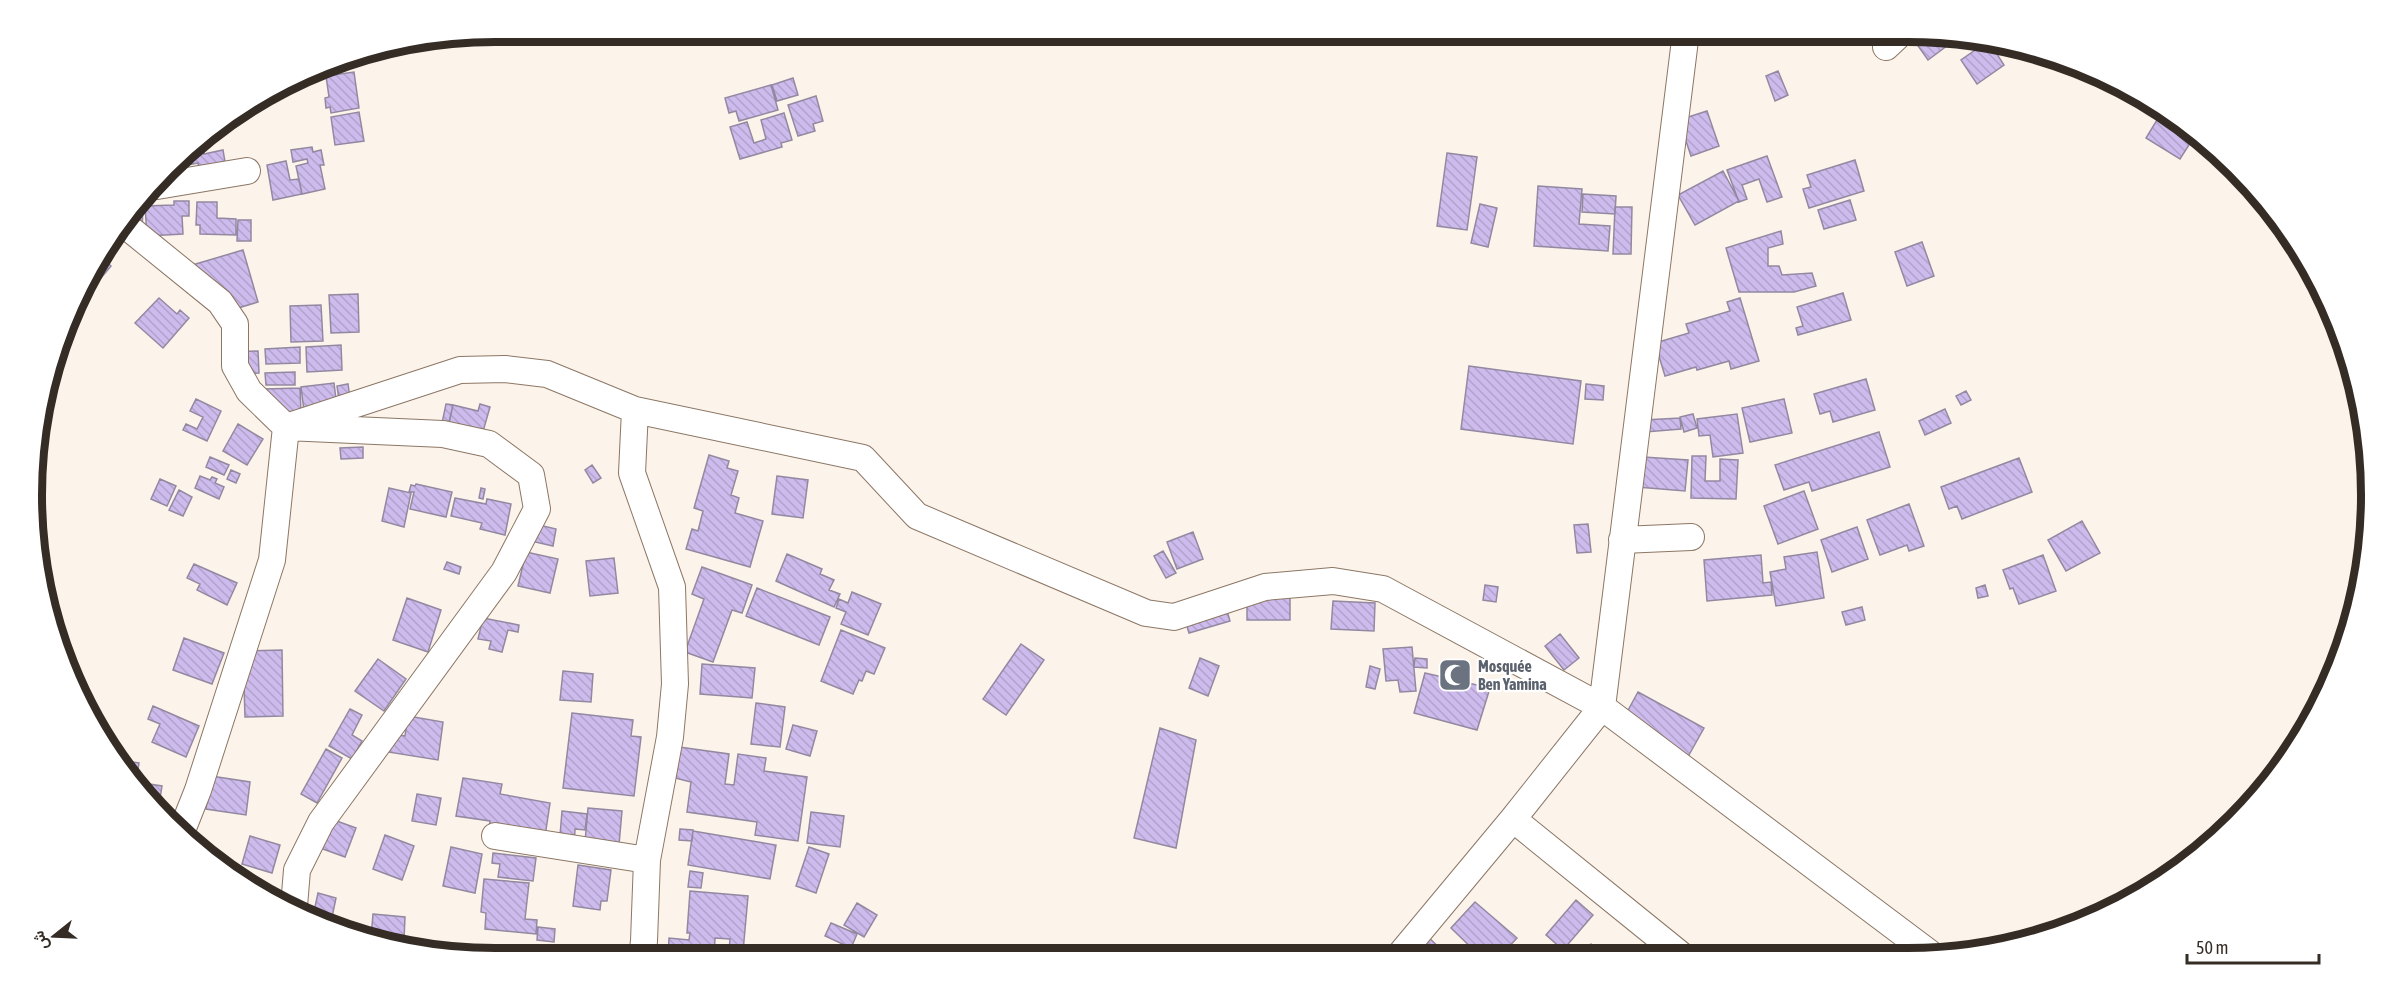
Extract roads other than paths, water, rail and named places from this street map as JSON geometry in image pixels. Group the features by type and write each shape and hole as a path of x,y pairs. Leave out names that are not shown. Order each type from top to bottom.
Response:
{"street":[{"path":"1406,948 1602,707 1685,42"},
{"path":"165,185 247,171"},
{"path":"129,228 220,302 235,324 235,366 249,391 286,427 443,435 489,444 531,476 537,508 504,572 321,822 297,870 294,901"},
{"path":"286,427 460,370 505,369 547,374 635,410 863,458 917,516 1146,613 1174,617 1265,587 1333,582 1383,589 1602,707 1922,948"},
{"path":"635,410 632,473 672,587 675,684 670,737 647,860 643,948"},
{"path":"184,824 198,790 272,560 286,427"},
{"path":"1622,540 1691,537"},
{"path":"1513,819 1672,948"},
{"path":"495,836 647,860"}],"place":[{"name":"Mosquée Ben Yamina","path":"1455,675"}]}
